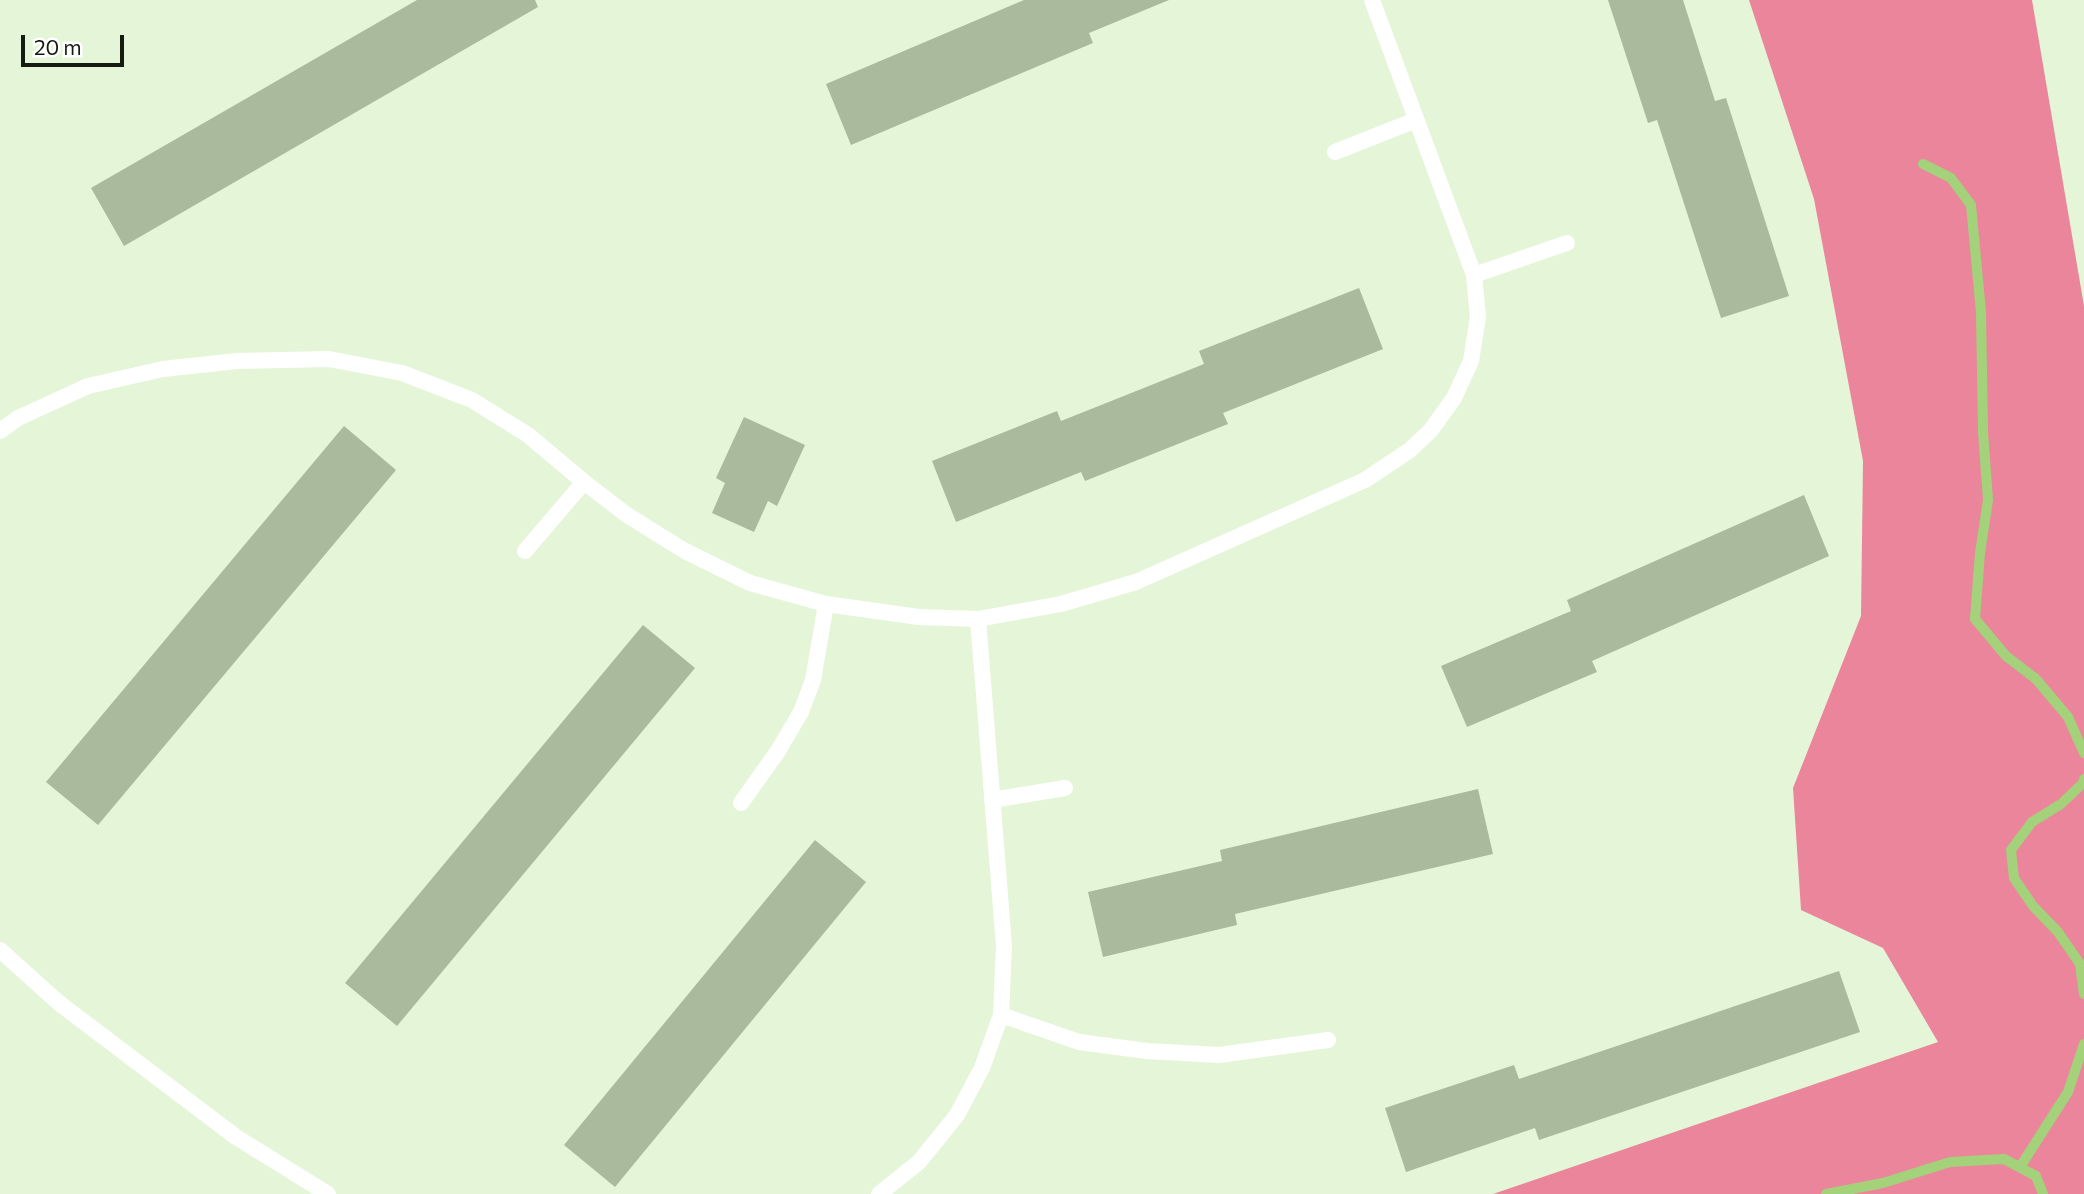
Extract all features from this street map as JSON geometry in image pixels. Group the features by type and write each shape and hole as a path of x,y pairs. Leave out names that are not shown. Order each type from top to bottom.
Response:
{"lane":[{"path":"0,431 18,418 89,386 163,369 237,361 329,359 402,373 472,400 528,435 627,515 685,551 750,583 826,604 919,617 978,619 1061,604 1136,582 1365,480 1410,450 1431,430 1454,398 1471,361 1478,317 1474,275 1372,0"},
{"path":"1335,152 1416,120"},
{"path":"1474,275 1567,243"},
{"path":"525,551 583,482"},
{"path":"741,803 778,751 801,712 813,680 826,604"},
{"path":"879,1194 919,1162 957,1115 982,1068 1001,1014 1004,946 978,619"},
{"path":"992,800 1065,788"},
{"path":"0,950 60,1003 236,1137 327,1194"},
{"path":"1001,1014 1079,1042 1147,1051 1219,1055 1328,1040"}],"shaded area":[{"path":"1749,0 2032,0 2084,306 2084,1194 1493,1194 1938,1042 1883,948 1801,910 1793,788 1861,616 1863,461 1814,199"}],"building":[{"path":"417,0 535,0 538,7 124,246 91,188"},
{"path":"1024,0 1169,0 1089,33 1093,43 851,145 826,84"},
{"path":"1608,0 1683,0 1715,101 1726,98 1789,296 1721,318 1657,120 1648,123"},
{"path":"1359,288 1383,349 1223,413 1228,424 1085,481 1081,472 956,522 932,461 1057,411 1061,421 1204,364 1199,351"},
{"path":"744,417 805,445 777,506 768,501 754,532 712,513 725,483 716,478"},
{"path":"344,426 396,470 98,825 46,782"},
{"path":"1804,495 1829,556 1592,661 1597,672 1467,727 1441,666 1571,611 1567,600"},
{"path":"643,625 695,668 397,1026 345,983"},
{"path":"1478,789 1493,854 1235,914 1237,925 1103,957 1088,892 1222,861 1220,850"},
{"path":"815,840 866,882 615,1187 564,1145"},
{"path":"1839,971 1860,1032 1539,1140 1535,1128 1406,1172 1385,1108 1514,1065 1519,1079"}],"waterway":[{"path":"1923,164 1951,178 1971,205 1981,312 1983,432 1988,500 1980,553 1975,619 2006,656 2036,679 2068,717 2084,753"},
{"path":"2084,779 2061,804 2032,822 2011,850 2014,878 2080,964 2084,994"},
{"path":"2020,1167 2068,1092 2084,1044"},
{"path":"1826,1194 1883,1183 1950,1162 2004,1159 2036,1176 2043,1194"}]}
